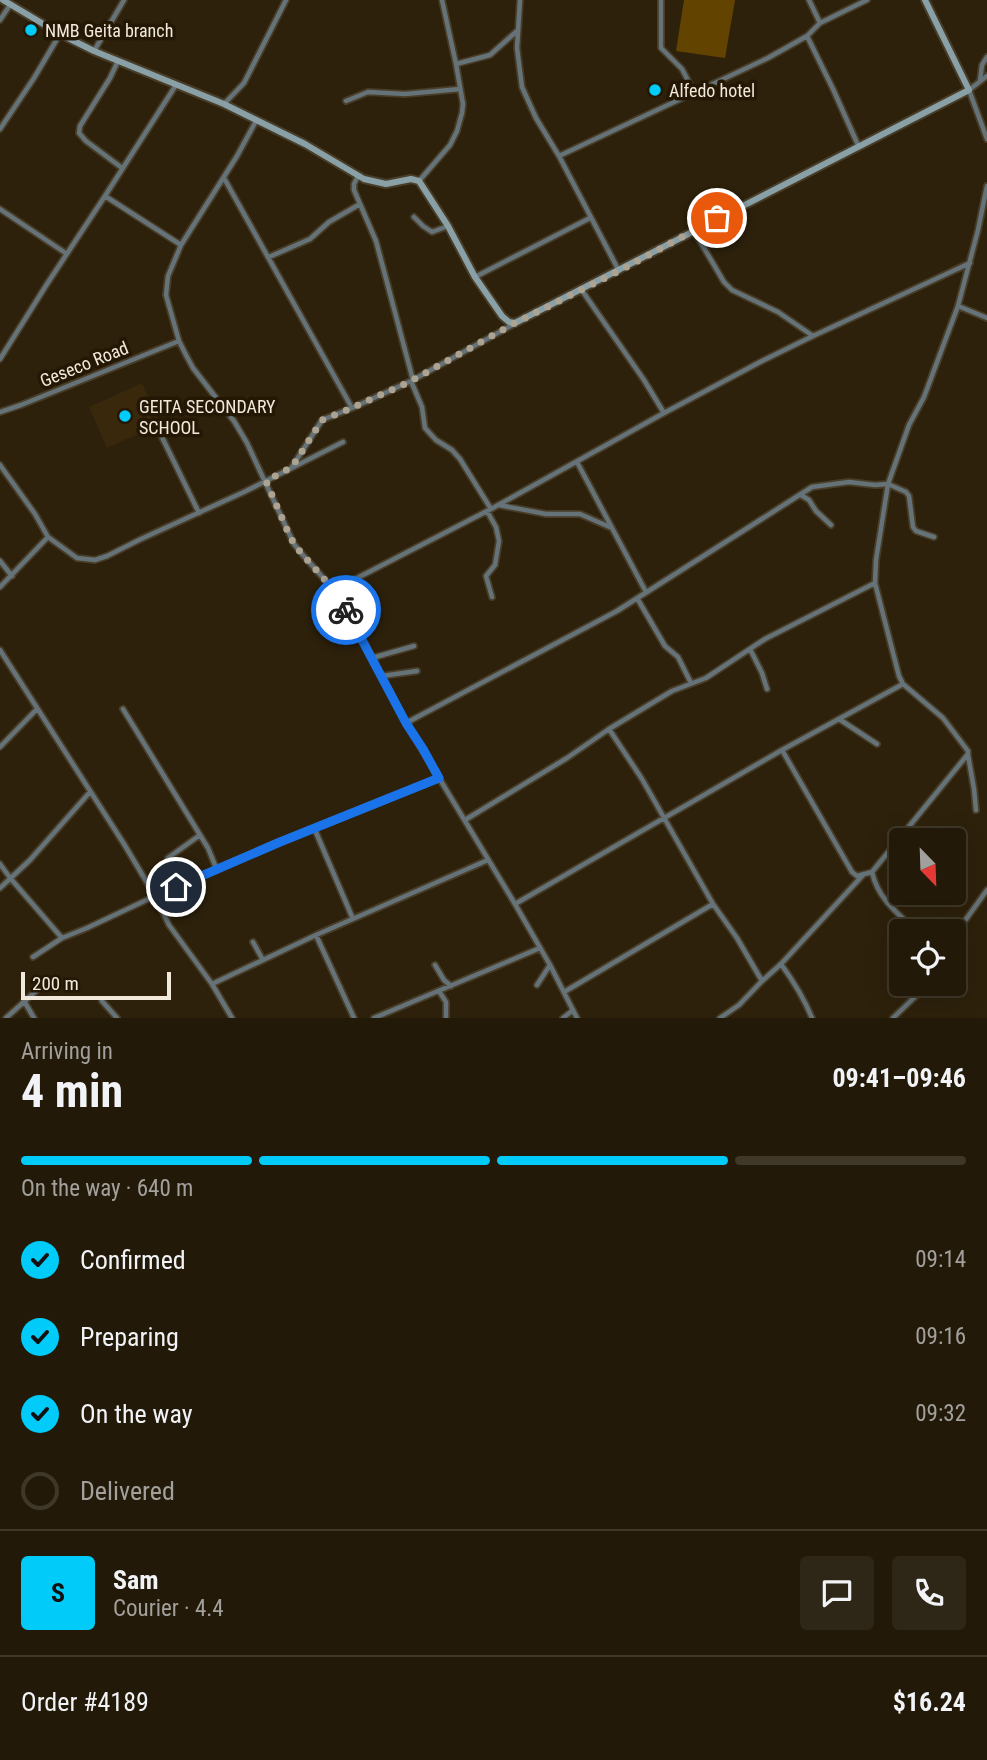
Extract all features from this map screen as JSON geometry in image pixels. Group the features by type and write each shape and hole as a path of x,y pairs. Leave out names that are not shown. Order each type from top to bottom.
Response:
{"street":[{"path":"3,0 94,51 200,93 305,144 358,176 386,184 411,179 419,181 448,226 475,277 502,316 509,323 515,323"},
{"path":"94,51 124,0"},
{"path":"223,104 244,83 286,0"},
{"path":"419,181 450,145 462,113 456,64 442,0"},
{"path":"520,0 517,48 522,87 619,271"},
{"path":"662,0 661,48 682,69 694,92"},
{"path":"809,0 820,23"},
{"path":"559,156 768,58 807,36 820,23 867,0"},
{"path":"925,0 969,90 987,139"},
{"path":"0,20 10,5"},
{"path":"456,64 490,55 518,30"},
{"path":"0,129 60,34"},
{"path":"807,36 858,145"},
{"path":"980,82 981,67 987,57"},
{"path":"119,60 80,126 79,133 122,168"},
{"path":"292,467 322,420 412,380 515,323 969,90 987,76"},
{"path":"0,359 176,85"},
{"path":"346,101 369,92 405,94 460,89"},
{"path":"256,121 171,265 166,285 168,305 179,341 193,368 234,421 266,481 294,544 334,590 406,723 515,904 577,1018"},
{"path":"358,176 353,187 376,242 412,380 422,407 425,428 460,459 496,527 499,538 495,565 486,576 492,597"},
{"path":"224,178 352,408"},
{"path":"976,810 968,749 950,725 902,684 875,583 888,484 909,425 925,397 958,306 987,186"},
{"path":"105,196 181,245"},
{"path":"269,257 310,239 329,222 360,204"},
{"path":"0,209 67,254"},
{"path":"414,217 432,232 448,226"},
{"path":"475,277 590,218"},
{"path":"694,230 724,282 733,290 778,312 813,336"},
{"path":"334,590 813,336 970,263"},
{"path":"581,289 664,413"},
{"path":"958,306 987,318"},
{"name":"Geseco Road","path":"0,412 179,341"},
{"path":"158,429 199,513"},
{"path":"0,465 48,537 78,558 95,560 199,513 343,442"},
{"path":"577,462 646,592"},
{"path":"406,723 588,628 812,487 844,482 888,484 909,496 913,527 916,531 934,537"},
{"path":"800,494 809,500 831,525"},
{"path":"498,505 546,514 580,514 613,529"},
{"path":"0,587 48,537"},
{"path":"0,561 12,576"},
{"path":"465,820 672,691 706,678 780,631 875,583"},
{"path":"637,598 666,646 681,663 691,683"},
{"path":"372,658 414,646"},
{"path":"750,649 767,689"},
{"path":"0,650 124,844 169,925 233,1018"},
{"path":"382,676 417,671"},
{"path":"515,904 902,684"},
{"path":"0,747 37,709"},
{"path":"123,709 208,848 217,870"},
{"path":"839,719 877,744"},
{"path":"609,729 665,817 713,904 762,981"},
{"path":"782,750 852,872 857,876 872,872 968,754"},
{"path":"33,957 62,938 155,896 439,778"},
{"path":"0,888 44,845 90,792"},
{"path":"315,830 354,919"},
{"path":"168,858 200,835"},
{"path":"212,984 488,860"},
{"path":"0,864 62,938"},
{"path":"872,872 880,895 905,919"},
{"path":"720,1018 739,1005 781,964 863,875"},
{"path":"966,919 987,890"},
{"path":"564,992 713,904"},
{"path":"316,935 354,1018"},
{"path":"253,942 263,960"},
{"path":"374,1018 540,948"},
{"path":"781,964 804,999 812,1018"},
{"path":"435,965 451,986"},
{"path":"537,985 550,965"},
{"path":"6,1018 46,982"},
{"path":"439,991 446,1002 446,1018"},
{"path":"893,1018 916,996"},
{"path":"24,1000 34,1018"},
{"path":"102,1001 117,1018"},
{"path":"563,1018 573,1010"}],"shaded area":[{"path":"684,0 735,0 725,58 676,51"},
{"name":"GEITA SECONDARY SCHOOL","path":"142,383 160,424 107,448 89,407"}],"way so far":[{"path":"346,610 334,590 294,544 266,481 292,467 322,420 411,381 515,323 717,218"}],"place":[{"name":"NMB Geita branch","path":"31,30"},
{"name":"Alfedo hotel","path":"655,90"},
{"name":"GEITA SECONDARY SCHOOL","path":"125,416"}],"route":[{"path":"176,887 439,778 406,723 346,610"}]}
